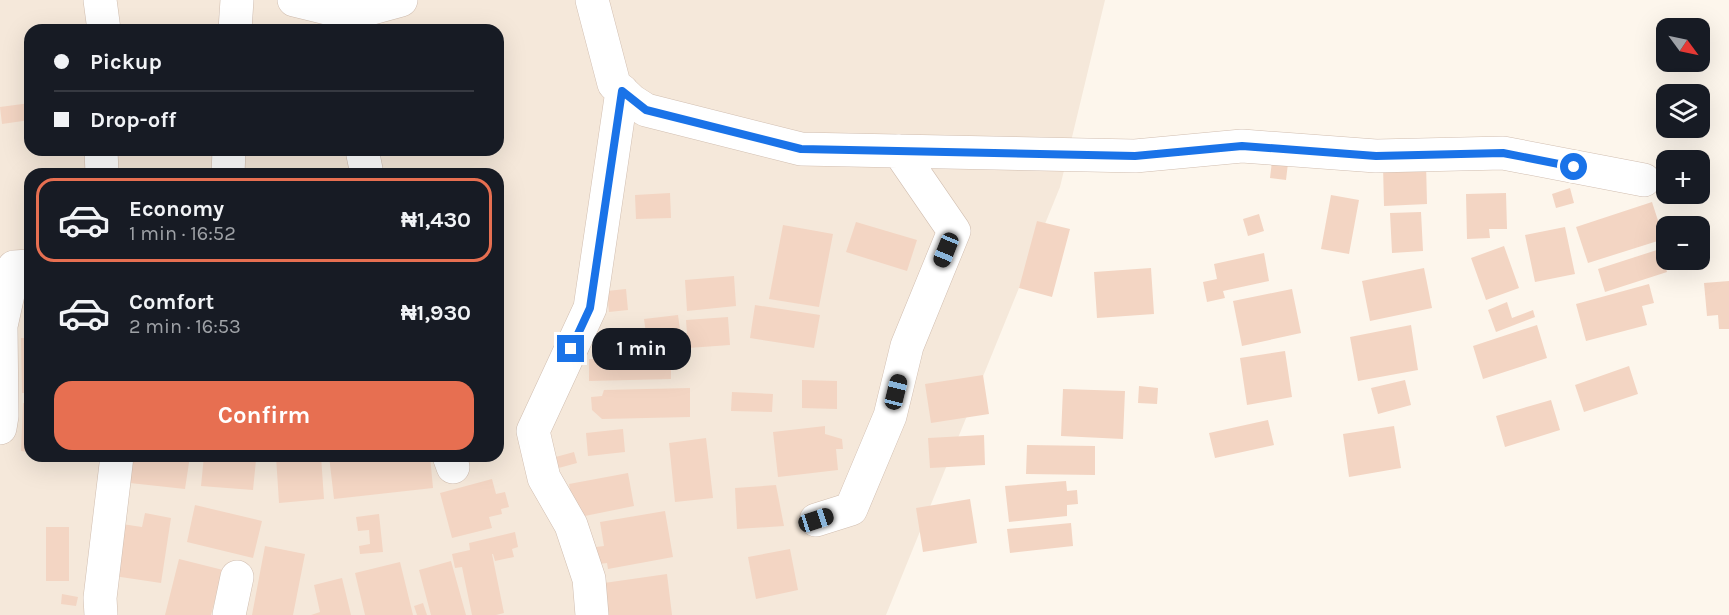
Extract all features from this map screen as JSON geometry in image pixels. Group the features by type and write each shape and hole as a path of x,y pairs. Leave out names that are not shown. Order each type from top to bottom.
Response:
{"street":[{"path":"100,0 103,24"},
{"path":"235,24 237,0"},
{"path":"313,8 361,11 401,0"},
{"path":"592,0 614,84 646,110 801,149 1135,156 1242,146 1376,156 1503,153 1644,180"},
{"path":"592,615 589,579 571,525 544,478 533,431 590,308 622,91"},
{"path":"816,520 851,509 890,416 907,346 954,231 899,151"},
{"path":"0,428 2,416 1,326 14,267 24,266"},
{"path":"101,615 100,598 116,462"},
{"path":"229,615 237,577"}],"shaded area":[{"path":"0,0 1105,0 1060,187 886,615 0,615"}],"building":[{"path":"24,104 24,121 2,124 0,107"},
{"path":"1272,161 1288,163 1286,180 1270,178"},
{"path":"1426,163 1427,204 1384,206 1383,165"},
{"path":"1570,188 1574,203 1556,208 1552,194"},
{"path":"670,193 671,218 636,219 635,195"},
{"path":"1506,193 1507,229 1489,229 1490,238 1467,239 1466,194"},
{"path":"1331,195 1359,200 1349,254 1321,249"},
{"path":"1652,202 1657,216 1656,242 1588,263 1576,227"},
{"path":"1421,212 1423,251 1392,253 1390,213"},
{"path":"1259,214 1264,231 1248,236 1243,219"},
{"path":"1037,221 1070,229 1052,297 1019,288"},
{"path":"856,222 917,240 907,271 846,252"},
{"path":"783,225 833,234 819,307 769,299"},
{"path":"1565,227 1575,274 1535,282 1525,235"},
{"path":"1504,246 1519,288 1486,300 1471,258"},
{"path":"1656,250 1656,270 1666,270 1667,272 1605,292 1598,269"},
{"path":"1264,253 1269,281 1223,291 1225,298 1207,302 1203,282 1217,279 1214,264"},
{"path":"1151,268 1154,314 1097,318 1094,272"},
{"path":"1424,268 1432,308 1370,321 1362,281"},
{"path":"734,276 736,306 687,311 685,280"},
{"path":"1729,281 1729,329 1719,329 1718,315 1707,316 1704,283"},
{"path":"1649,284 1654,303 1642,306 1647,325 1586,341 1576,304"},
{"path":"626,289 628,310 609,312 607,291"},
{"path":"1292,289 1301,333 1242,346 1233,301"},
{"path":"1507,302 1512,318 1533,310 1535,317 1496,332 1488,310"},
{"path":"755,305 820,315 814,348 750,338"},
{"path":"678,315 682,344 648,348 644,319"},
{"path":"728,317 730,345 688,348 686,320"},
{"path":"1411,325 1418,370 1358,381 1350,337"},
{"path":"1537,325 1547,358 1483,379 1473,346"},
{"path":"21,338 24,338 24,393 22,393"},
{"path":"1285,351 1292,397 1247,405 1240,358"},
{"path":"671,357 671,379 589,381 589,359"},
{"path":"1629,366 1638,394 1584,412 1575,385"},
{"path":"983,375 989,414 931,423 925,384"},
{"path":"802,380 837,381 837,409 802,408"},
{"path":"1405,380 1411,405 1378,414 1371,388"},
{"path":"1139,386 1158,388 1157,404 1138,403"},
{"path":"690,388 690,417 602,419 592,410 591,397 602,396 604,390"},
{"path":"1063,389 1125,391 1123,439 1061,436"},
{"path":"732,392 773,394 772,412 731,411"},
{"path":"1551,400 1560,430 1505,447 1496,416"},
{"path":"23,403 24,451 21,451"},
{"path":"1268,420 1274,445 1215,458 1209,433"},
{"path":"825,426 825,434 842,439 843,449 836,449 838,470 778,477 773,432"},
{"path":"1394,426 1401,468 1349,477 1343,434"},
{"path":"623,429 625,452 588,456 586,433"},
{"path":"984,435 985,465 930,468 928,438"},
{"path":"706,438 713,498 675,502 669,443"},
{"path":"1027,445 1095,446 1095,475 1026,474"},
{"path":"574,452 577,463 555,469 552,458"},
{"path":"133,462 189,462 185,489 130,483"},
{"path":"203,462 256,462 253,490 201,486"},
{"path":"276,462 321,462 324,499 279,503"},
{"path":"330,462 431,462 433,488 334,499"},
{"path":"628,473 634,506 575,518 569,484"},
{"path":"492,479 496,494 505,492 509,507 501,509 502,514 489,517 492,528 452,538 440,493"},
{"path":"1066,481 1067,491 1077,490 1078,504 1067,505 1067,516 1009,522 1005,486"},
{"path":"776,485 784,526 737,529 735,488"},
{"path":"970,499 977,543 923,552 916,508"},
{"path":"195,505 262,521 253,558 187,542"},
{"path":"665,511 673,557 608,569 607,563 599,564 596,547 604,546 600,522"},
{"path":"145,513 171,518 161,583 114,576 122,524 142,527"},
{"path":"379,514 383,552 360,554 359,546 370,544 369,530 358,531 356,517"},
{"path":"1071,523 1073,546 1010,553 1007,529"},
{"path":"46,527 69,527 69,581 46,581"},
{"path":"515,532 518,547 512,549 514,557 495,561 492,554 504,613 472,615 462,567 455,568 452,554 470,550 469,543"},
{"path":"265,546 305,554 293,615 252,615"},
{"path":"790,549 798,590 756,599 748,557"},
{"path":"179,559 223,570 211,615 165,615"},
{"path":"451,561 466,615 431,615 419,570"},
{"path":"400,562 413,615 365,615 355,573"},
{"path":"667,574 672,615 608,615 604,583"},
{"path":"342,578 351,615 311,615 320,612 314,585"},
{"path":"62,594 78,597 76,606 61,604"},
{"path":"423,603 427,615 417,615 414,606"}],"route":[{"path":"571,349 590,308 622,91 646,110 801,149 1135,156 1242,146 1376,156 1503,153 1574,167"}]}
